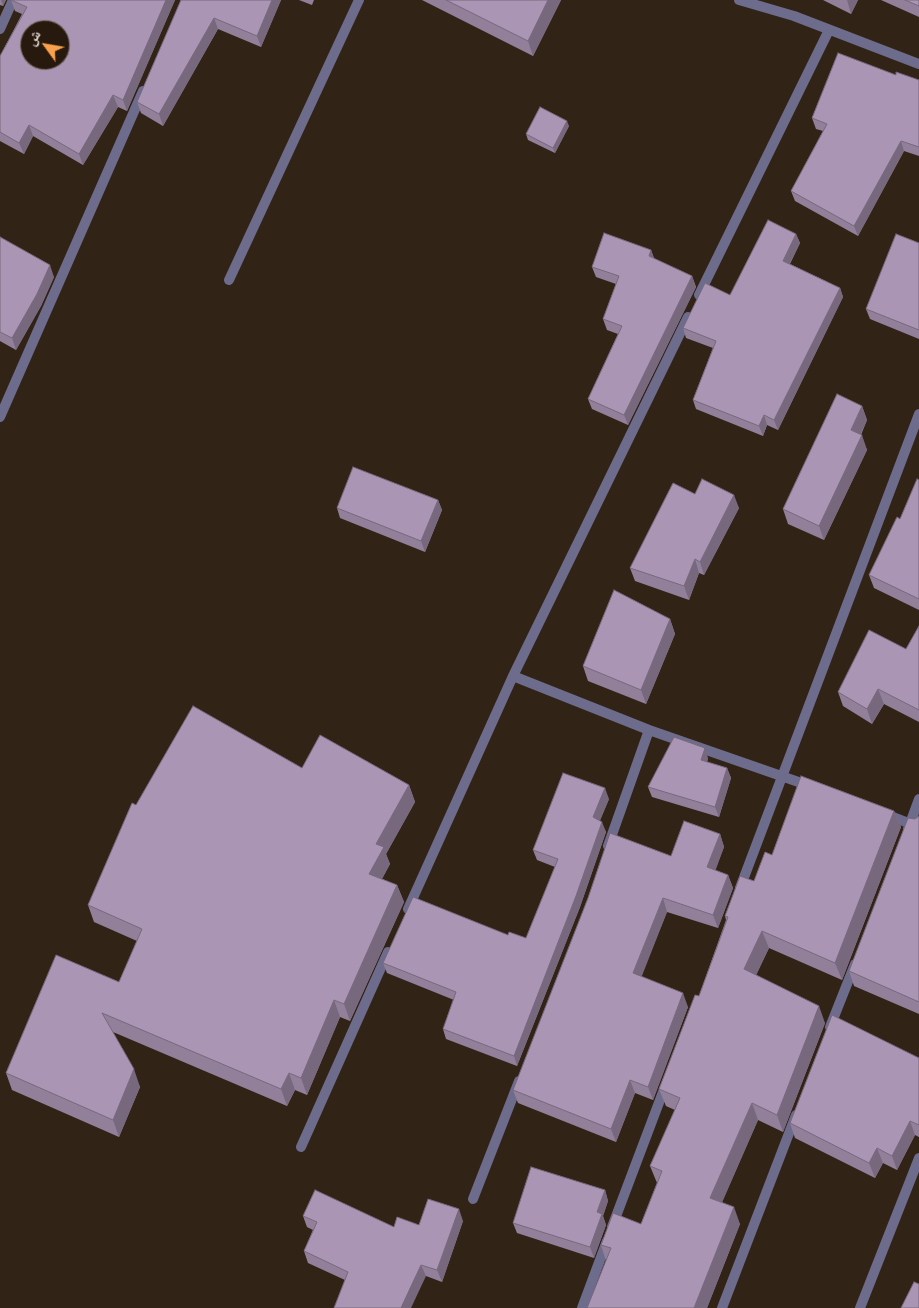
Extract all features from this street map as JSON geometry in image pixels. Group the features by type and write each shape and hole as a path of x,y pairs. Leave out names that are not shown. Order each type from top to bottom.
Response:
{"street":[{"path":"0,28 13,0"},
{"path":"230,280 359,0"},
{"path":"739,0 794,16 919,64"},
{"path":"403,920 513,676 829,30"},
{"path":"0,417 147,82"},
{"path":"736,897 919,414"},
{"path":"513,676 648,730 819,789"},
{"path":"606,852 648,730"},
{"path":"903,842 915,825 919,799"},
{"path":"874,810 915,825"},
{"path":"300,1147 394,938"},
{"path":"827,1036 859,953"},
{"path":"473,1199 522,1072"},
{"path":"582,1308 670,1074"},
{"path":"722,1308 801,1101"},
{"path":"860,1308 919,1158"}],"building":[{"path":"11,0 166,0 123,100 113,95 79,154 29,125 19,143 0,132 0,56 27,7"},
{"path":"181,0 272,0 257,36 214,18 159,114 137,102"},
{"path":"446,0 548,0 528,41"},
{"path":"905,0 919,0 919,6"},
{"path":"838,53 896,75 896,72 919,80 919,147 901,141 854,226 791,191 827,124 812,118"},
{"path":"540,107 567,121 553,148 526,134"},
{"path":"768,220 796,234 783,261 840,288 774,420 764,415 759,426 693,400 716,341 683,328 705,283 730,295"},
{"path":"604,233 651,250 649,256 692,276 624,415 588,399 622,326 603,319 619,276 592,267"},
{"path":"896,234 919,243 919,330 866,309"},
{"path":"0,237 50,265 37,294 12,338 0,332"},
{"path":"837,394 862,406 851,430 862,435 819,526 783,509"},
{"path":"353,467 438,500 421,541 337,508"},
{"path":"702,479 734,495 700,562 695,559 684,586 630,568 673,483 695,494"},
{"path":"917,479 919,480 919,599 869,575 897,517 900,519"},
{"path":"614,590 670,619 641,690 583,666"},
{"path":"919,626 919,710 878,689 867,709 838,692 869,630 906,649"},
{"path":"193,706 302,768 320,735 409,785 376,844 384,847 369,874 397,885 344,1004 334,1000 301,1078 289,1073 281,1089 102,1013 134,1069 113,1120 6,1073 56,955 119,982 142,929 88,905 132,803 136,805"},
{"path":"674,737 705,748 701,760 727,768 715,807 648,787"},
{"path":"563,773 605,788 593,817 602,822 576,896 514,1056 443,1029 456,992 383,963 413,897 508,935 509,932 526,938 558,859 533,850"},
{"path":"801,776 894,811 835,963 762,931 744,969 819,1006 777,1115 752,1103 710,1198 734,1207 694,1308 587,1308 611,1248 601,1245 613,1213 641,1224 662,1171 650,1166 680,1098 659,1089 695,995 699,996 728,917 725,916 740,876 754,881 765,852 772,855"},
{"path":"919,816 919,1002 849,971 908,818 915,819"},
{"path":"684,821 720,834 707,867 728,875 713,915 663,898 633,973 683,993 648,1087 630,1080 611,1129 513,1090 588,898 610,833 671,856"},
{"path":"832,1015 919,1058 919,1125 910,1121 892,1156 877,1148 869,1163 790,1123"},
{"path":"531,1167 605,1190 597,1212 602,1214 590,1247 513,1223"},
{"path":"315,1190 394,1227 397,1217 419,1225 428,1199 459,1209 437,1270 421,1265 401,1308 334,1308 348,1272 304,1251 317,1222 303,1216"},
{"path":"914,1282 919,1284 919,1308 901,1308"}]}
